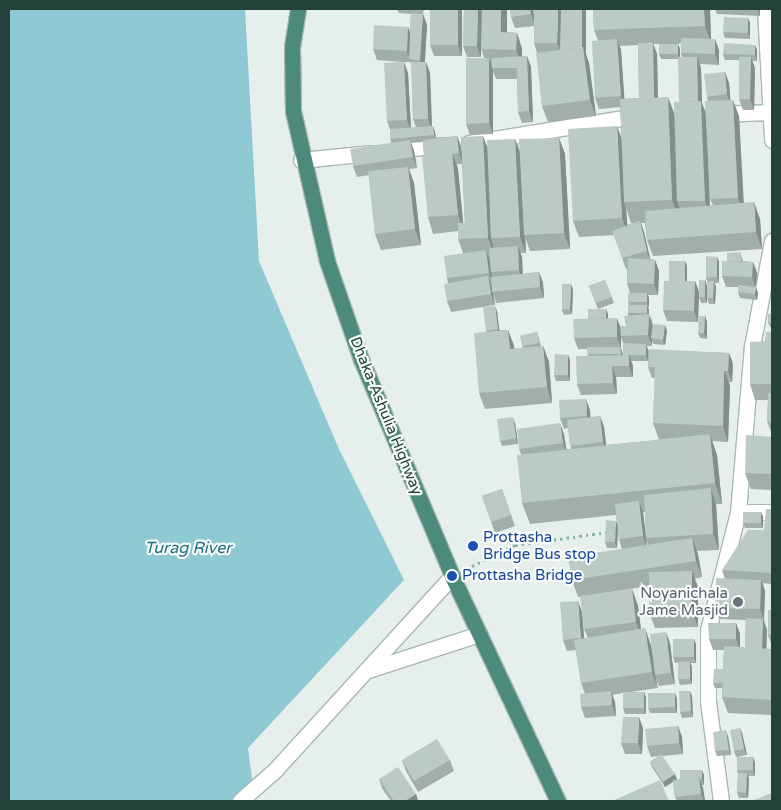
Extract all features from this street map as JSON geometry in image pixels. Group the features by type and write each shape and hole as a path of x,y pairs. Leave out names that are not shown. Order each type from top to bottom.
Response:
{"highway":[{"name":"Dhaka-Ashulia Highway","path":"298,9 292,46 293,111 301,160 327,261 361,359 452,576 558,801"}],"street":[{"path":"765,9 772,140"},
{"path":"700,115 771,112"},
{"path":"301,160 481,141 654,115"},
{"path":"721,801 708,701 708,630 738,512 746,447 752,346 768,284 772,241"},
{"path":"746,447 764,449"},
{"path":"738,512 772,512"},
{"path":"240,801 275,770 452,576"},
{"path":"366,670 479,634"}],"path":[{"path":"452,576 515,545 612,531"}],"water":[{"name":"Turag River","path":"9,9 245,9 259,261 338,447 404,580 248,748 255,801 9,801"}],"building":[{"path":"430,9 458,9 458,45 430,45"},
{"path":"464,9 478,9 477,46 463,46"},
{"path":"482,9 501,9 501,32 517,33 516,50 481,49"},
{"path":"510,9 530,9 531,14 511,17"},
{"path":"534,9 558,9 557,43 534,43"},
{"path":"561,9 582,9 582,47 560,50"},
{"path":"593,9 704,9 705,26 594,30"},
{"path":"719,9 758,9 758,10"},
{"path":"411,13 423,14 420,60 409,59"},
{"path":"724,17 748,18 748,33 723,32"},
{"path":"374,25 408,27 407,51 373,49"},
{"path":"681,38 715,39 715,54 681,53"},
{"path":"617,39 621,96 595,98 592,41"},
{"path":"638,43 653,43 654,98 639,98"},
{"path":"724,43 755,45 755,55 723,54"},
{"path":"659,44 678,44 678,54 659,54"},
{"path":"583,47 590,100 542,106 536,53"},
{"path":"527,56 529,111 518,112 517,68 492,68 492,58"},
{"path":"678,57 697,57 698,101 679,102"},
{"path":"739,57 751,57 750,99 739,99"},
{"path":"466,58 489,58 489,123 466,124"},
{"path":"404,62 407,120 387,121 384,63"},
{"path":"411,62 426,62 428,119 413,119"},
{"path":"725,72 727,94 707,97 704,74"},
{"path":"668,97 672,200 624,202 620,99"},
{"path":"733,100 738,198 710,199 705,101"},
{"path":"701,101 705,201 677,201 674,102"},
{"path":"433,126 434,135 390,139 390,129"},
{"path":"617,126 622,218 573,221 568,129"},
{"path":"457,136 459,153 424,156 423,140"},
{"path":"483,136 488,238 458,239 458,223 465,223 461,137"},
{"path":"559,138 564,233 524,235 519,139"},
{"path":"515,139 520,237 491,238 487,140"},
{"path":"410,140 413,157 353,166 350,149"},
{"path":"452,153 458,215 428,217 422,156"},
{"path":"408,167 415,229 375,234 368,171"},
{"path":"754,202 756,232 647,240 645,211"},
{"path":"640,221 647,251 622,258 612,231"},
{"path":"518,246 519,270 491,272 489,248"},
{"path":"486,250 489,273 447,278 444,256"},
{"path":"740,252 741,261 727,261 727,253"},
{"path":"706,256 717,257 717,277 706,278"},
{"path":"628,258 655,260 654,284 627,283"},
{"path":"669,261 685,261 685,281 669,281"},
{"path":"722,261 753,262 752,277 722,276"},
{"path":"539,272 540,287 492,292 491,277"},
{"path":"488,276 491,294 447,301 444,284"},
{"path":"605,280 612,297 596,303 589,286"},
{"path":"699,280 705,280 705,297 699,297"},
{"path":"664,281 695,281 694,311 663,310"},
{"path":"708,281 714,281 713,298 707,298"},
{"path":"562,284 571,284 570,309 562,310"},
{"path":"738,285 756,287 755,294 738,292"},
{"path":"628,293 647,293 647,302 628,302"},
{"path":"628,305 647,305 647,313 628,313"},
{"path":"495,306 498,329 486,331 483,307"},
{"path":"588,309 606,309 606,318 588,319"},
{"path":"650,314 651,320 649,316 627,318 627,321 625,321 624,316"},
{"path":"768,314 772,314 772,322 768,322"},
{"path":"649,316 648,335 621,336 620,326 627,326 627,318"},
{"path":"699,316 705,316 704,333 698,333"},
{"path":"617,318 617,337 574,338 573,319"},
{"path":"653,324 665,325 663,340 651,338"},
{"path":"508,330 510,349 543,346 547,387 479,393 474,333"},
{"path":"537,332 539,343 523,346 520,336"},
{"path":"766,332 772,332 772,341 765,341"},
{"path":"772,341 772,384 750,384 750,342"},
{"path":"623,343 646,344 646,355 623,355"},
{"path":"587,347 620,347 621,354 587,354"},
{"path":"649,349 729,353 728,371 648,367"},
{"path":"555,354 568,355 568,375 554,375"},
{"path":"629,355 629,366 612,366 613,383 577,384 576,356"},
{"path":"655,367 724,370 723,426 653,423"},
{"path":"768,393 772,393 772,422 767,421"},
{"path":"586,399 587,416 560,418 559,400"},
{"path":"600,416 603,442 570,446 567,420"},
{"path":"513,417 516,438 500,441 497,419"},
{"path":"560,423 563,443 519,449 517,429"},
{"path":"710,434 715,483 522,503 517,455"},
{"path":"746,435 772,437 772,474 745,473"},
{"path":"711,488 713,534 646,538 644,495"},
{"path":"502,489 511,515 491,522 482,496"},
{"path":"639,501 643,536 619,539 615,504"},
{"path":"766,509 772,509 772,530 764,530"},
{"path":"743,512 761,512 761,523 743,523"},
{"path":"606,520 616,521 615,542 605,542"},
{"path":"748,530 772,530 771,573 722,570"},
{"path":"692,538 696,561 572,580 568,557"},
{"path":"692,571 692,611 649,612 649,572"},
{"path":"716,578 761,580 760,609 715,608"},
{"path":"632,589 636,622 584,629 580,596"},
{"path":"578,601 581,638 563,640 560,602"},
{"path":"768,610 772,610 772,635 768,635"},
{"path":"746,618 763,619 762,649 745,648"},
{"path":"708,623 736,623 736,639 709,639"},
{"path":"645,628 652,672 581,683 574,640"},
{"path":"666,632 671,673 655,675 650,634"},
{"path":"673,639 694,639 694,657 673,657"},
{"path":"724,646 772,649 772,700 722,697"},
{"path":"690,661 690,679 678,679 678,662"},
{"path":"714,669 723,669 723,683 713,683"},
{"path":"611,691 612,705 581,707 580,694"},
{"path":"679,691 690,691 691,711 680,712"},
{"path":"623,692 644,692 644,708 623,708"},
{"path":"648,693 675,693 675,707 648,708"},
{"path":"623,717 639,717 638,743 621,743"},
{"path":"678,726 679,743 647,746 645,729"},
{"path":"740,728 744,749 734,751 730,730"},
{"path":"726,730 729,750 715,751 713,732"},
{"path":"437,739 450,760 414,781 402,760"},
{"path":"661,754 675,774 663,782 650,762"},
{"path":"737,757 753,757 753,770 737,770"},
{"path":"398,767 416,794 405,801 394,801 379,779"},
{"path":"680,770 702,770 702,779 699,777 680,779"},
{"path":"738,773 747,773 746,793 737,792"},
{"path":"699,777 701,794 675,797 673,780"},
{"path":"660,780 669,801 612,801"},
{"path":"772,793 772,801 751,801"}],"place":[{"name":"Prottasha Bridge Bus stop","path":"473,546"},
{"name":"Prottasha Bridge","path":"452,576"},
{"name":"Noyanichala Jame Masjid","path":"738,602"}]}
